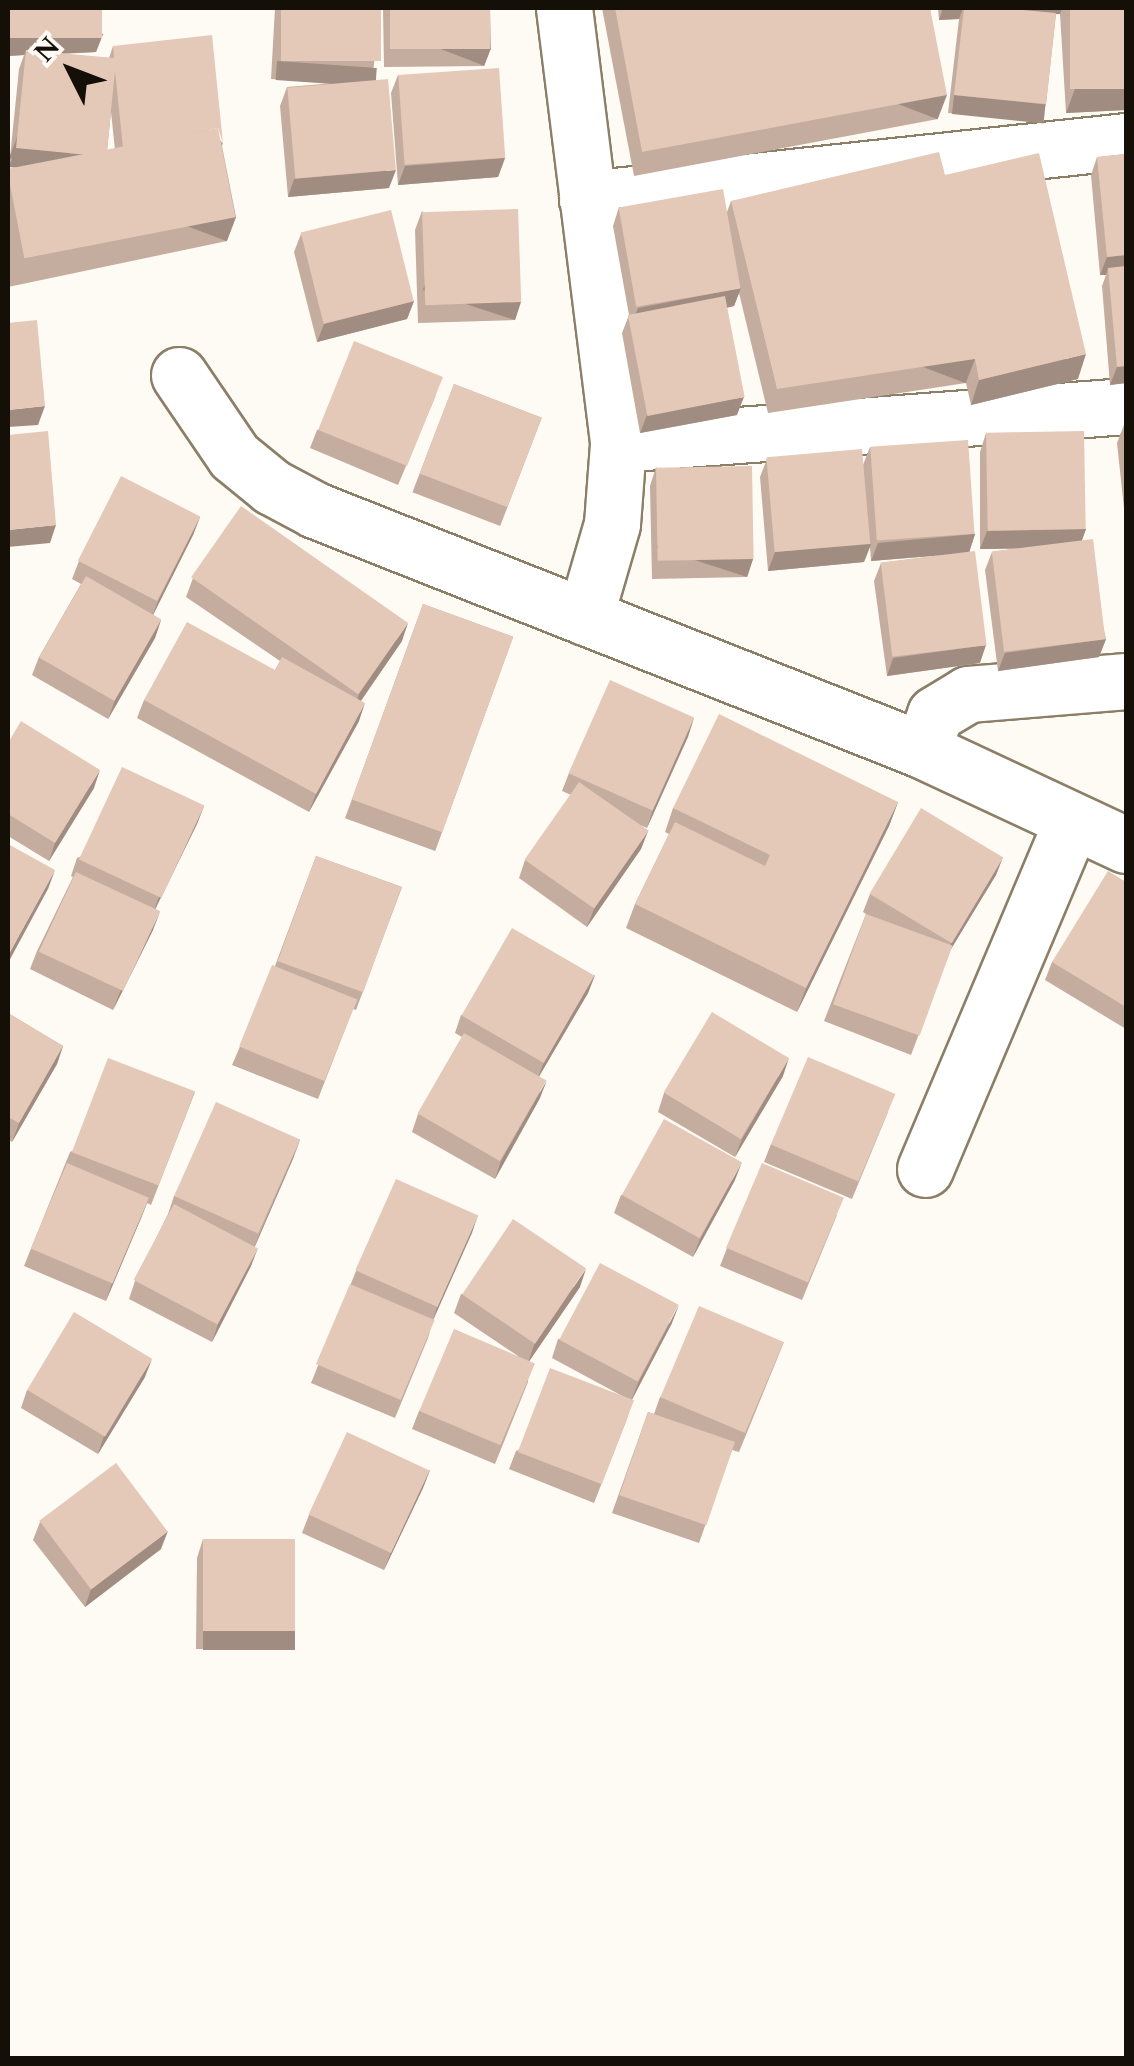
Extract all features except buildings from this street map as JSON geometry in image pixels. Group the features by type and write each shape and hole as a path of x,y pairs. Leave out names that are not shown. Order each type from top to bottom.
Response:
{"street":[{"path":"564,8 618,444 612,524 586,617"},
{"path":"587,199 1126,142"},
{"path":"179,375 213,431 272,487 922,750 1126,844"},
{"path":"618,444 1126,406"},
{"path":"922,750 935,714 968,694 1126,681"},
{"path":"925,1169 1072,821"}]}
